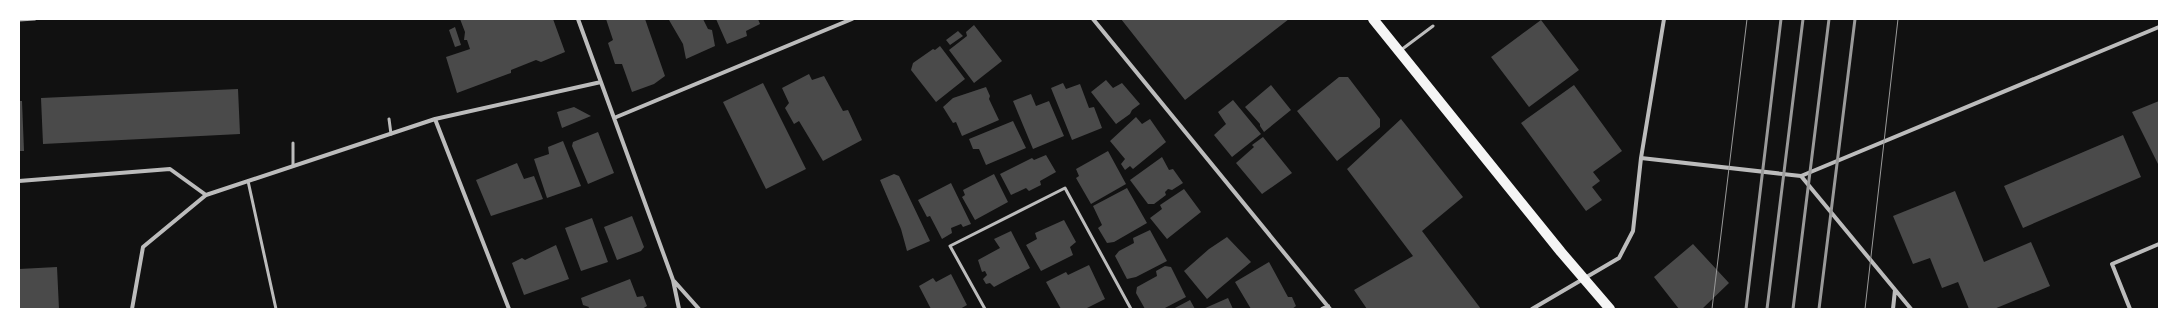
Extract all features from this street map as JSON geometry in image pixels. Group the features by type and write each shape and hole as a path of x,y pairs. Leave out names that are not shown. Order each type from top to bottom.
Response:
{"main road":[{"path":"1373,19 1610,309"}],"street":[{"path":"578,19 673,280 679,309"},
{"path":"614,118 852,19"},
{"path":"1093,19 1329,308"},
{"path":"1532,309 1619,258 1633,231 1641,158 1664,19"},
{"path":"1641,158 1801,176 2159,27"},
{"path":"132,309 143,247 206,195 435,119 601,82"},
{"path":"435,119 509,309"},
{"path":"19,182 170,169 206,195"},
{"path":"1801,176 1911,309"},
{"path":"2130,309 2112,264 2159,244"},
{"path":"673,280 699,309"},
{"path":"1893,309 1895,290"},
{"path":"1322,309 1329,308"}],"lane":[{"path":"19,20 35,19"},
{"path":"1399,51 1433,26"},
{"path":"389,119 391,134"},
{"path":"293,143 293,166"},
{"path":"248,181 276,309"},
{"path":"985,309 950,246 1065,188 1131,309"}],"building":[{"path":"460,19 553,19 565,52 541,62 536,60 511,70 511,73 457,93 446,57 470,49 467,40 464,40 465,32"},
{"path":"606,19 645,19 665,76 654,84 632,92 622,64 615,64 608,43 613,40"},
{"path":"703,19 708,29 712,30 715,46 686,59 683,44 669,20"},
{"path":"716,19 758,19 760,24 746,31 747,36 727,44"},
{"path":"1121,19 1289,19 1185,100"},
{"path":"1541,20 1579,70 1529,107 1491,57"},
{"path":"974,25 1002,61 974,83 949,50 967,36 966,32"},
{"path":"455,27 461,45 455,47 449,30"},
{"path":"958,31 963,36 950,45 946,40"},
{"path":"940,46 965,79 936,102 911,70 913,63"},
{"path":"809,74 812,80 824,76 843,111 848,110 862,140 823,161 799,121 794,124 785,108 789,103 782,88"},
{"path":"1339,77 1348,77 1380,119 1380,127 1337,161 1297,111"},
{"path":"1106,80 1113,88 1122,83 1140,104 1132,110 1130,114 1116,124 1091,92"},
{"path":"763,83 806,169 766,189 723,102"},
{"path":"1063,83 1066,89 1080,84 1089,108 1094,107 1102,128 1072,140 1051,88"},
{"path":"1271,85 1291,110 1264,132 1260,124 1245,107"},
{"path":"1574,85 1622,151 1593,172 1600,181 1592,187 1602,200 1586,211 1521,123"},
{"path":"986,87 990,96 989,99 999,120 962,136 956,122 953,123 943,107 953,98"},
{"path":"238,89 240,134 43,144 41,98"},
{"path":"1031,94 1036,106 1049,101 1064,136 1033,149 1013,101"},
{"path":"1233,100 1261,134 1232,157 1214,135 1226,124 1218,112"},
{"path":"19,101 22,101 24,151 19,151"},
{"path":"2159,101 2159,166 2132,112"},
{"path":"574,107 591,116 562,128 557,112"},
{"path":"1136,117 1142,124 1150,119 1166,142 1133,169 1130,166 1125,170 1121,164 1125,159 1110,141"},
{"path":"1401,119 1463,197 1422,231 1481,309 1367,309 1354,290 1413,256 1347,169"},
{"path":"1013,121 1026,148 986,165 979,149 973,149 969,139"},
{"path":"598,132 614,173 588,184 572,146 573,142"},
{"path":"2123,135 2141,177 2023,228 2004,186"},
{"path":"1263,137 1292,173 1262,194 1236,163 1254,147 1252,145"},
{"path":"563,141 581,186 547,198 534,159 549,154 548,147"},
{"path":"1108,151 1126,184 1091,204 1076,178 1079,176 1076,169"},
{"path":"1046,155 1056,172 1040,181 1041,185 1029,191 1026,188 1011,195 1000,174 1032,158 1034,160"},
{"path":"1162,157 1169,170 1173,169 1183,183 1172,190 1168,189 1165,192 1166,195 1154,204 1148,204 1130,180"},
{"path":"517,163 524,179 534,176 543,199 491,216 476,180"},
{"path":"894,174 899,176 930,241 907,251 901,229 880,180"},
{"path":"994,174 1008,202 975,220 962,197 965,195 963,190"},
{"path":"951,183 971,224 963,227 961,224 951,228 952,233 942,239 930,216 927,217 918,200"},
{"path":"1127,188 1147,223 1114,242 1107,243 1098,228 1102,225 1093,206"},
{"path":"1184,189 1201,212 1167,239 1150,218 1162,209 1160,205"},
{"path":"1955,191 1984,262 2031,242 2050,286 1994,309 1969,309 1958,282 1942,288 1930,258 1913,264 1893,216"},
{"path":"632,216 644,247 641,251 617,260 604,227"},
{"path":"592,218 608,262 581,271 565,228"},
{"path":"1064,220 1076,242 1070,247 1073,255 1041,271 1026,245 1037,239 1035,233"},
{"path":"1150,230 1167,261 1136,277 1127,279 1115,256 1119,251 1134,243 1133,238"},
{"path":"1011,231 1030,268 994,287 990,283 986,284 983,279 987,275 985,271 982,272 978,260 1000,248 994,239"},
{"path":"1227,237 1251,262 1207,299 1184,271 1209,249"},
{"path":"1693,244 1729,283 1702,309 1679,309 1654,277"},
{"path":"556,245 569,279 524,295 512,263 522,258 525,260"},
{"path":"1269,262 1288,297 1292,297 1296,306 1292,309 1251,309 1235,282"},
{"path":"1089,265 1105,299 1085,309 1061,309 1046,282 1066,272 1068,275"},
{"path":"1165,266 1171,267 1186,297 1163,309 1145,309 1136,293 1137,287 1157,276 1156,271"},
{"path":"57,267 59,309 19,309 19,269"},
{"path":"951,274 967,305 960,309 931,309 919,286 933,278 936,282"},
{"path":"630,279 637,297 643,296 647,306 642,309 588,309 589,307 583,305 581,298"},
{"path":"1228,298 1233,309 1203,309"},
{"path":"1190,300 1195,309 1173,309"}],"tram line":[{"path":"1712,309 1747,19"},
{"path":"1865,309 1898,19"}],"railway":[{"path":"1746,309 1781,19"},
{"path":"1767,309 1803,19"},
{"path":"1793,309 1829,19"},
{"path":"1819,309 1855,19"}]}
